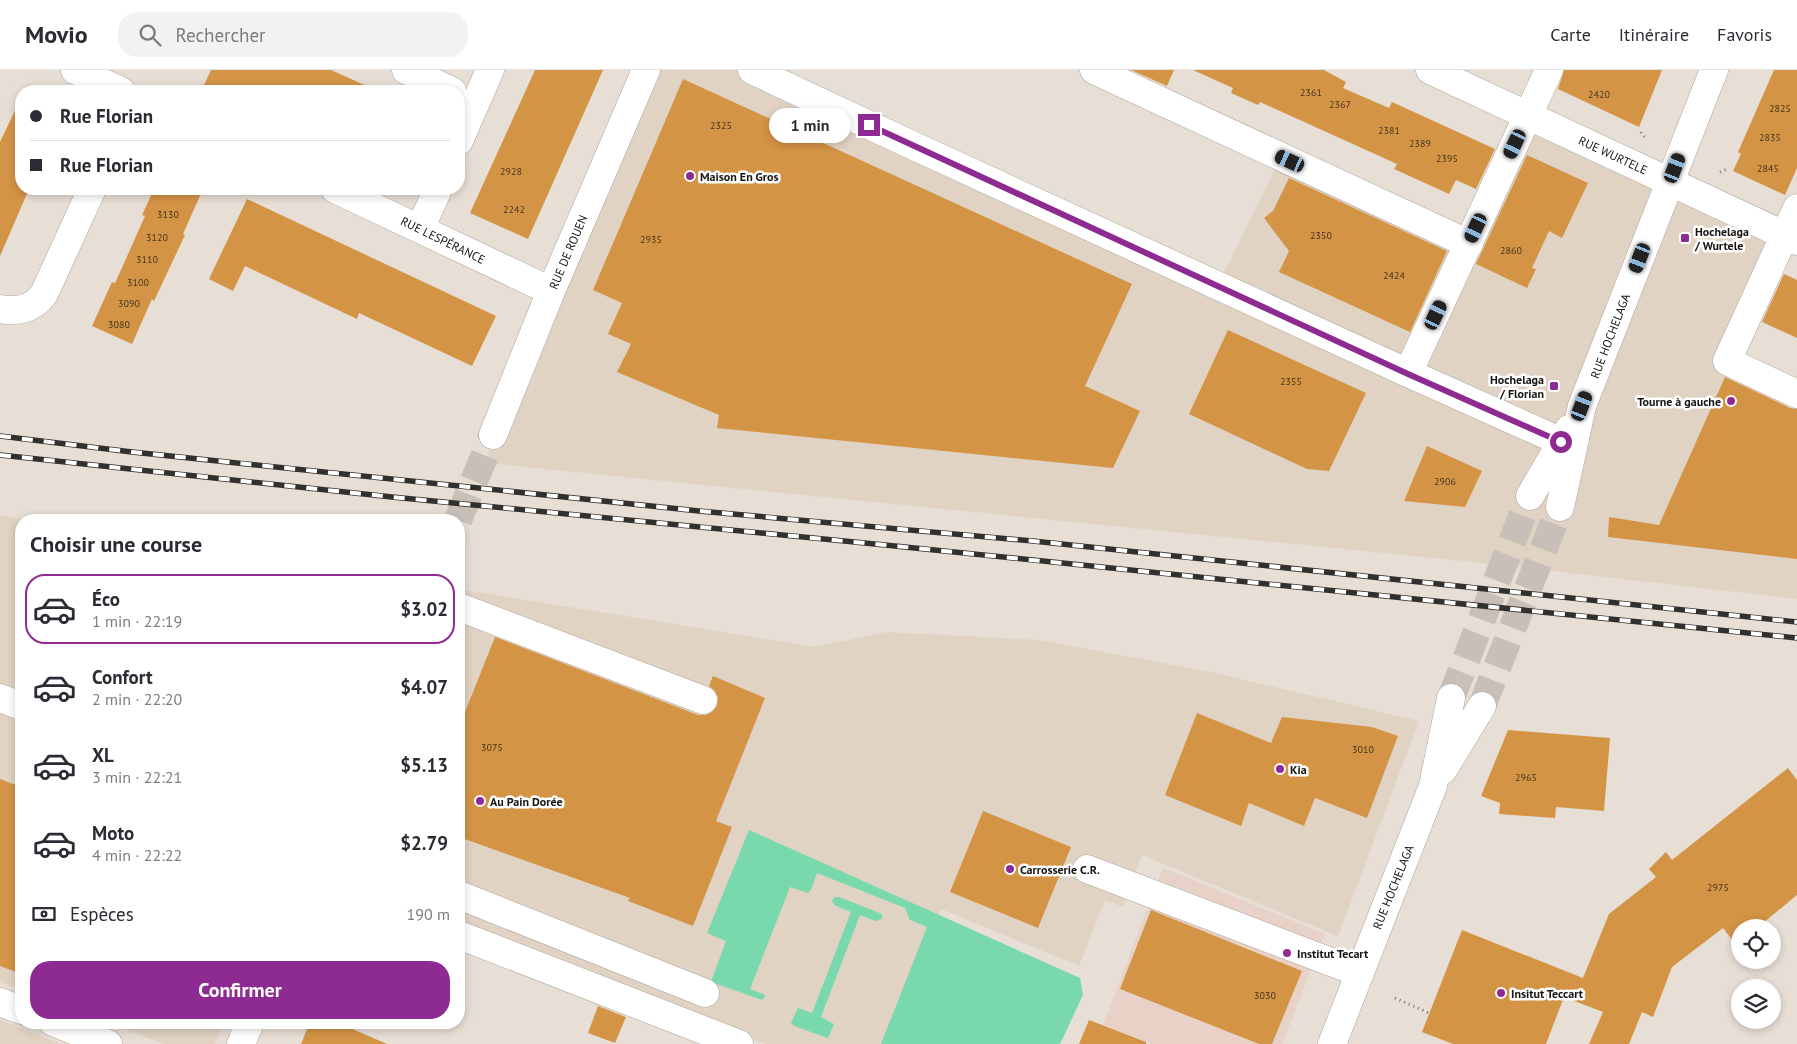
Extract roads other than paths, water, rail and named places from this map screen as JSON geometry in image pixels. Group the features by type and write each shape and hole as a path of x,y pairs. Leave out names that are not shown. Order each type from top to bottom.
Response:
{"street":[{"path":"75,70 108,85"},
{"path":"406,70 438,85"},
{"path":"465,93 490,70"},
{"name":"RUE DE ROUEN","path":"493,435 551,292 646,70"},
{"path":"752,70 793,79 1408,374 1567,444"},
{"path":"1094,70 1469,244"},
{"name":"RUE WURTELE","path":"1430,70 1791,238"},
{"path":"1408,374 1549,70"},
{"name":"RUE HOCHELAGA","path":"1530,496 1567,444 1714,70"},
{"path":"0,309 16,311 38,303 44,294 89,195"},
{"name":"RUE LESPÉRANCE","path":"348,195 551,292"},
{"path":"420,229 435,195"},
{"path":"1797,208 1791,238 1727,362 1797,394"},
{"name":"RUE HOCHELAGA","path":"1560,506 1567,444"},
{"path":"465,609 703,700"},
{"path":"0,698 15,704"},
{"name":"RUE HOCHELAGA","path":"1332,1044 1433,786 1451,698"},
{"name":"RUE HOCHELAGA","path":"1433,786 1482,706"},
{"path":"1087,869 1360,973"},
{"path":"465,897 704,993"},
{"path":"465,937 739,1044"},
{"path":"0,1002 15,1008"},
{"path":"70,1029 108,1044"},
{"path":"241,1044 247,1029"}],"tunnel":[{"path":"460,514 493,435"},
{"path":"1451,698 1530,496"},
{"path":"1482,706 1560,507"}],"railway":[{"path":"0,436 132,452 699,511 1033,541 1797,622"},
{"path":"0,455 392,497 1797,638"}],"place":[{"name":"Maison En Gros","path":"690,176"},
{"name":"Hochelaga / Wurtele","path":"1685,238"},
{"name":"Hochelaga / Florian","path":"1554,386"},
{"name":"Tourne à gauche","path":"1731,401"},
{"name":"Kia","path":"1280,769"},
{"name":"Au Pain Dorée","path":"480,801"},
{"name":"Carrosserie C.R.","path":"1010,869"},
{"name":"Institut Tecart","path":"1287,953"},
{"name":"Insitut Teccart","path":"1501,993"}]}
